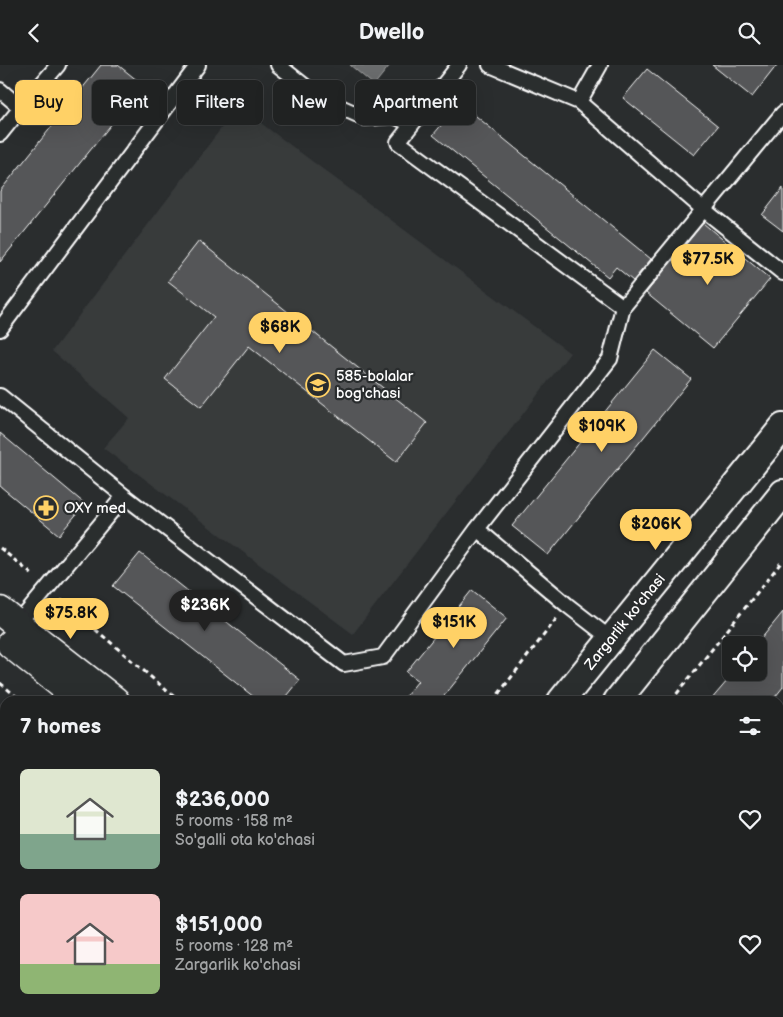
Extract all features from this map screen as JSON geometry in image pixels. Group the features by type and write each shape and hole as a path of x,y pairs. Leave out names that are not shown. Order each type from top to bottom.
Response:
{"main road":[{"path":"5,628 77,696"},
{"path":"5,628 107,696"}],"street":[{"name":"Zargarlik ko'chasi","path":"573,696 611,639 783,427"},
{"path":"621,696 783,493"}],"lane":[{"path":"45,80 58,65"},
{"path":"0,329 198,65"},
{"path":"278,65 320,98 355,114"},
{"path":"447,80 459,65"},
{"path":"490,65 579,102 703,209 783,273"},
{"path":"579,102 600,65"},
{"path":"0,90 15,103"},
{"path":"0,396 124,496 344,664 382,657 477,529 610,359 623,307 783,113"},
{"path":"0,134 15,115"},
{"path":"411,125 398,142 623,307"},
{"path":"5,628 47,588 124,496"},
{"path":"477,529 567,605 611,639"}],"path":[{"path":"0,548 173,696"},
{"path":"675,696 783,560"},
{"path":"497,696 567,605"},
{"path":"0,683 16,696"}],"shaded area":[{"path":"350,65 390,65 378,80 368,80"},
{"name":"585-bolalar bog'chasi","path":"224,125 263,125 570,353 353,634 103,448 129,418 52,351"}],"building":[{"path":"101,65 118,65 137,80 92,80 92,125 111,125 0,262 0,191 53,125 82,125 82,89"},
{"path":"712,65 777,65 752,97"},
{"path":"647,69 718,126 694,155 623,98"},
{"path":"476,116 651,259 633,281 616,267 608,277 433,135 441,125 476,125"},
{"path":"783,188 783,231 762,215"},
{"path":"703,223 770,279 713,348 646,293"},
{"path":"199,241 427,423 396,462 249,346 201,407 165,379 214,317 168,281"},
{"path":"655,350 691,379 548,555 512,526"},
{"path":"0,433 85,504 59,535 0,486"},
{"path":"140,553 300,680 287,696 253,696 113,586"},
{"path":"472,590 507,618 444,696 406,696 418,681 406,672"},
{"path":"783,612 783,687 776,696 714,696 727,681 767,681 767,636 763,636"}],"place":[{"name":"585-bolalar bog'chasi","path":"318,385"},
{"name":"OXY med","path":"46,508"}]}
